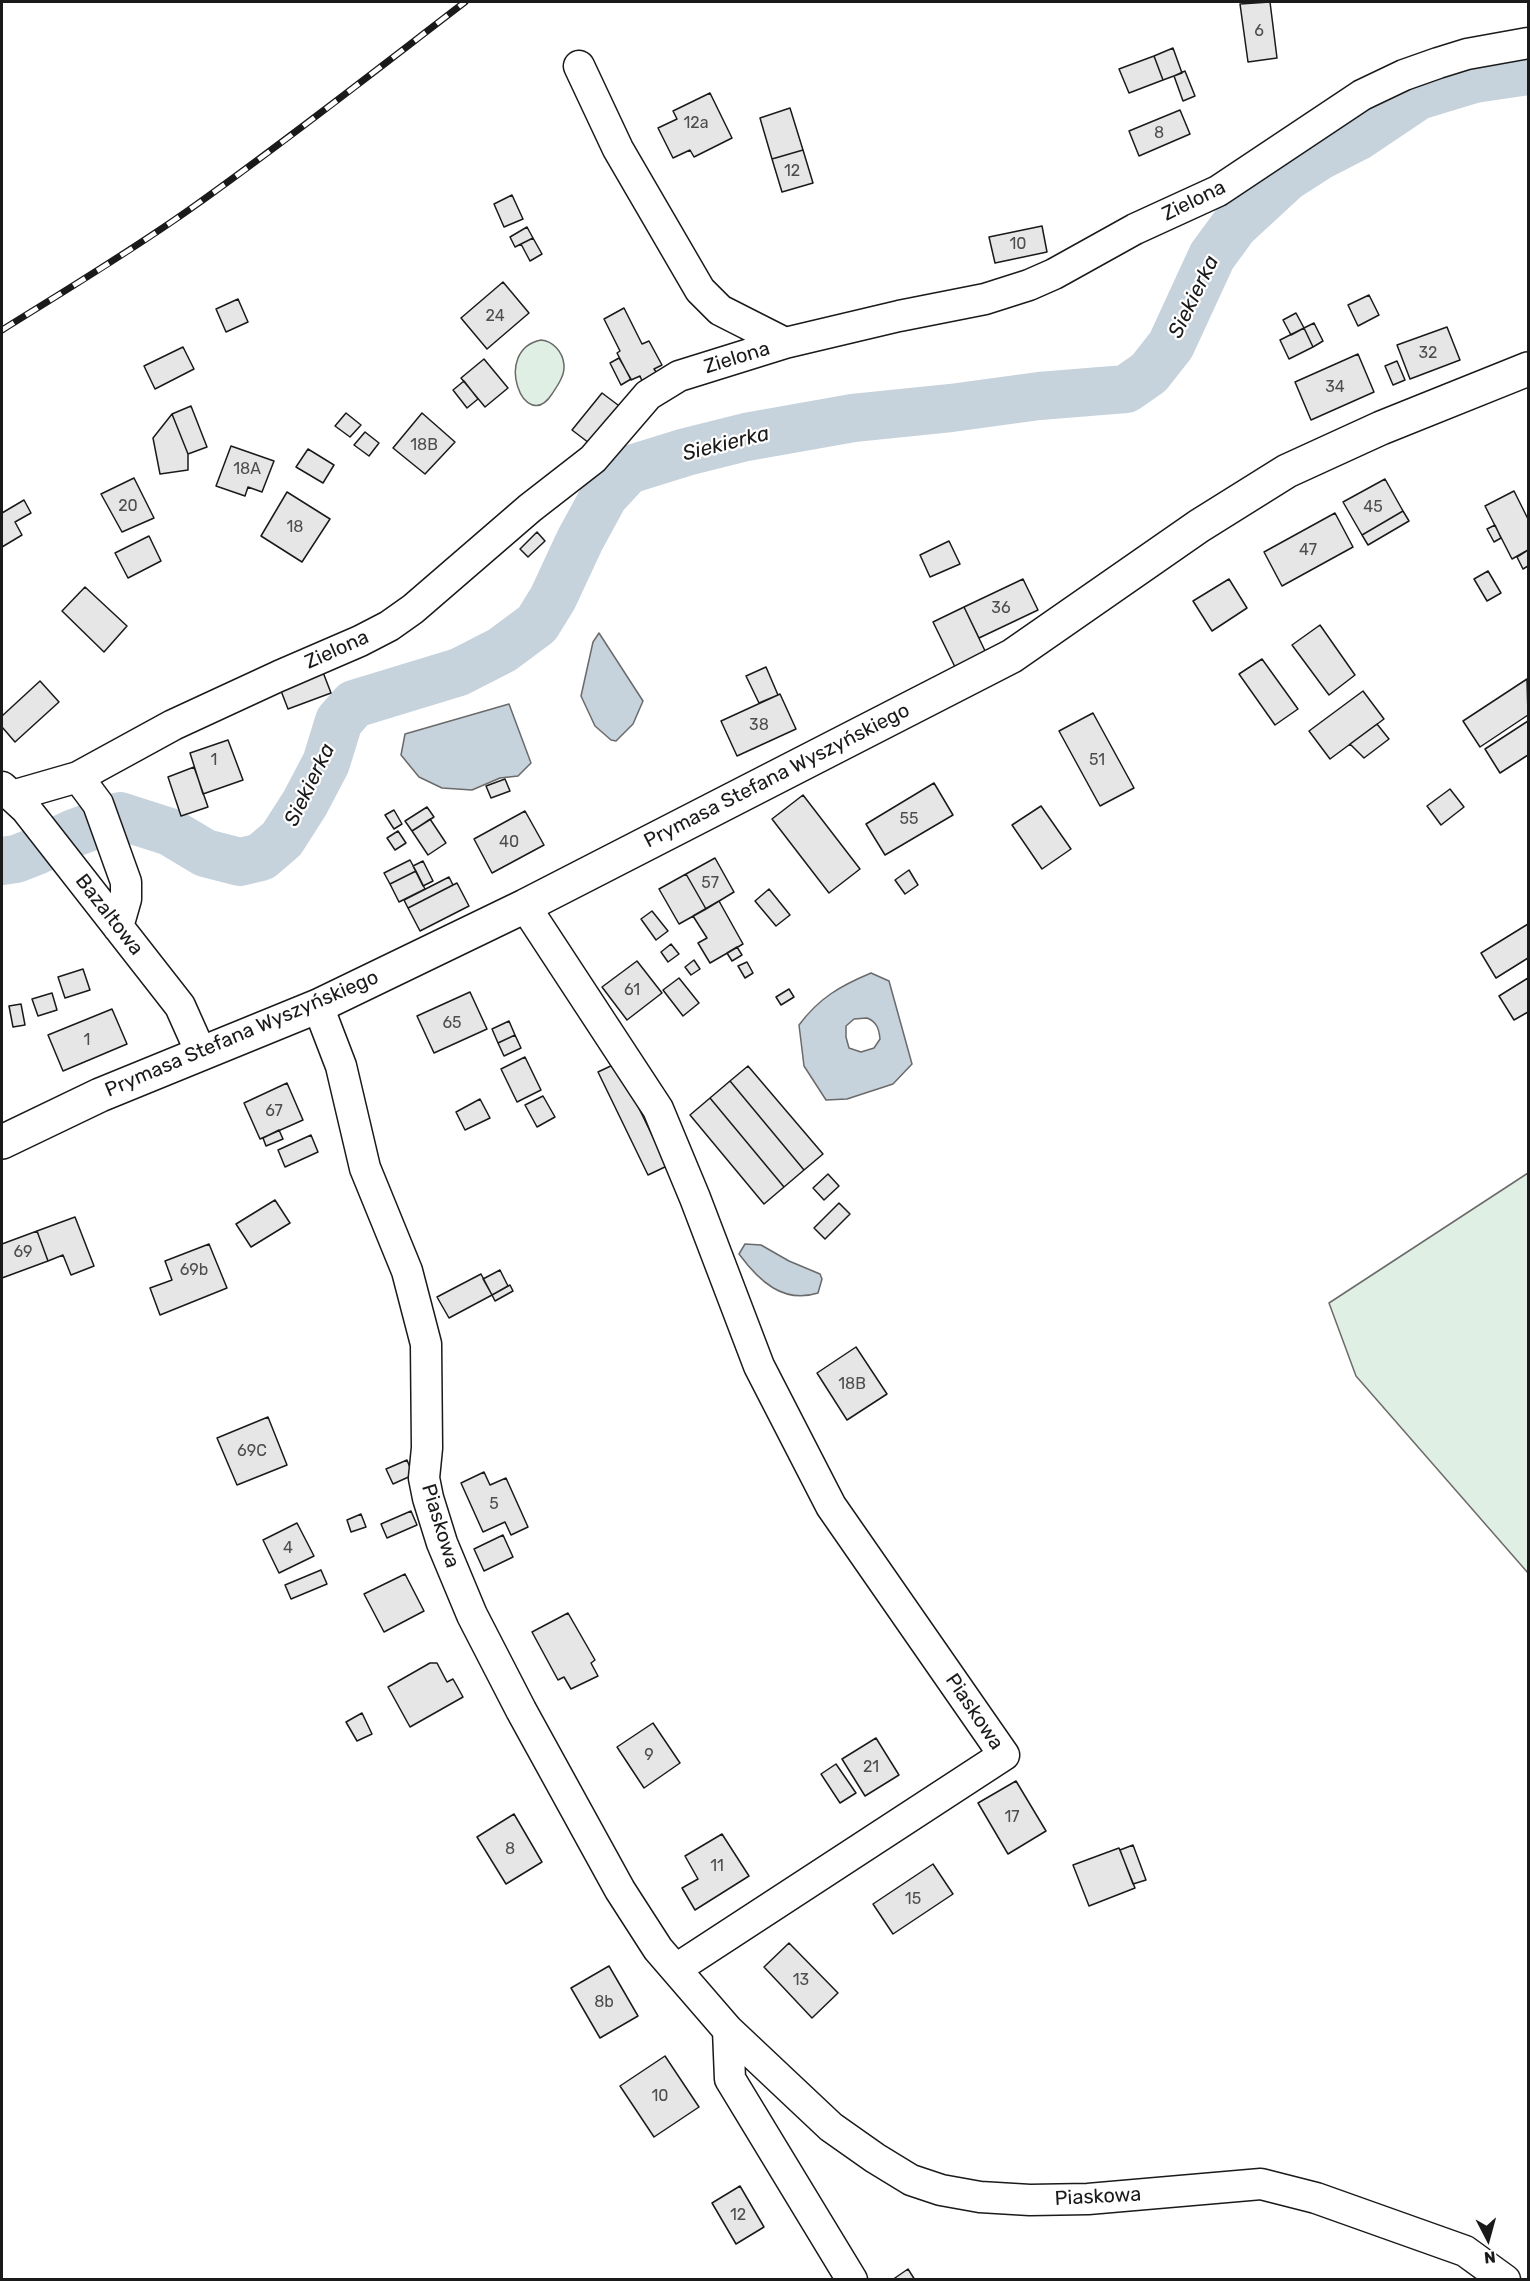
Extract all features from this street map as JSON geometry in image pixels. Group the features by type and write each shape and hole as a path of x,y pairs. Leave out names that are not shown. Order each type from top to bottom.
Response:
{"main road":[{"name":"Prymasa Stefana Wyszyńskiego","path":"2,1142 100,1095 318,1006 525,906 1012,656 1198,526 1287,471 1381,428 1528,369"}],"street":[{"name":"Zielona","path":"13,797 78,777 173,725 389,626 530,508 593,459 642,402 662,385 688,372 785,344 899,316 985,299 1029,285 1054,274 1135,229 1218,191 1362,95 1404,75 1448,60 1528,43"},
{"path":"579,66 618,149 700,290 720,310 785,344"},
{"path":"78,777 98,804 126,882 126,899 118,927"},
{"name":"Bazaltowa","path":"13,797 93,894 180,1006 201,1053"},
{"name":"Piaskowa","path":"525,906 658,1109 695,1198 759,1366 831,1506 1004,1755 675,1969"},
{"name":"Piaskowa","path":"318,1006 340,1066 365,1168 407,1271 426,1344 427,1448 424,1478 442,1543 472,1615 564,1792 620,1890 658,1949 728,2030 831,2127 911,2180 941,2190 980,2197 1030,2200 1088,2199 1261,2184 1316,2198 1465,2251 1505,2280"},
{"path":"728,2030 730,2079 852,2280"}],"green space":[{"path":"541,340 550,342 557,348 562,356 564,369 561,380 552,394 542,404 532,405 523,398 515,373 518,359 526,347"},
{"path":"1528,1173 1528,1573 1356,1376 1329,1303"}],"shaded area":[{"path":"599,633 643,701 633,724 616,741 611,740 595,726 581,696 593,642"},
{"path":"509,704 531,763 518,776 500,778 472,790 442,788 419,777 401,755 405,734"},
{"path":"871,973 889,981 912,1064 893,1084 847,1099 826,1100 804,1066 799,1025 822,1000","holes":["867,1018 877,1026 880,1039 874,1048 861,1052 849,1048 846,1026 854,1019"]},
{"path":"745,1244 761,1245 789,1261 820,1274 822,1279 818,1293 805,1296 794,1295 773,1288 755,1273 739,1254"}],"building":[{"path":"1270,2 1277,58 1248,62 1240,4"},
{"path":"1173,48 1182,73 1163,80 1154,56"},
{"path":"1154,56 1163,80 1129,93 1119,69"},
{"path":"1185,71 1195,96 1183,101 1174,76"},
{"path":"710,93 732,138 694,157 690,150 673,158 658,128 677,119 673,111"},
{"path":"790,108 803,150 772,159 760,118"},
{"path":"1180,110 1190,134 1139,156 1129,131"},
{"path":"803,150 813,183 782,192 772,159"},
{"path":"512,195 523,219 504,227 494,204"},
{"path":"1042,226 1047,252 995,263 989,237"},
{"path":"527,227 533,238 515,247 510,237"},
{"path":"533,238 542,254 530,261 521,244"},
{"path":"503,282 529,313 487,349 461,318"},
{"path":"1369,295 1379,315 1358,326 1348,305"},
{"path":"238,299 248,322 226,332 216,309"},
{"path":"624,308 642,344 649,341 662,365 654,369 657,373 642,381 640,376 631,380 617,353 620,351 604,319"},
{"path":"1296,313 1304,328 1291,335 1283,320"},
{"path":"1314,323 1323,341 1313,347 1304,328"},
{"path":"1447,327 1460,360 1410,379 1397,345"},
{"path":"1304,328 1313,347 1289,359 1280,340"},
{"path":"183,347 194,369 155,389 144,366"},
{"path":"1358,354 1374,392 1311,420 1295,382"},
{"path":"619,358 631,379 621,385 610,363"},
{"path":"484,359 508,388 485,407 461,378"},
{"path":"1397,361 1405,380 1393,385 1385,366"},
{"path":"464,381 478,399 467,408 453,390"},
{"path":"602,393 622,408 593,446 572,430"},
{"path":"191,406 207,447 188,454 172,414"},
{"path":"346,413 361,425 350,437 335,426"},
{"path":"422,413 455,442 425,474 393,448"},
{"path":"172,414 188,454 188,470 160,474 153,438"},
{"path":"365,432 379,443 369,456 354,445"},
{"path":"231,446 274,461 262,492 248,487 245,496 216,486"},
{"path":"308,449 334,465 323,483 296,467"},
{"path":"134,478 154,518 122,532 101,494"},
{"path":"1385,479 1403,511 1362,535 1343,502"},
{"path":"1514,491 1528,519 1528,550 1512,559 1485,506"},
{"path":"287,492 330,519 302,562 261,536"},
{"path":"24,500 31,513 15,522 22,535 2,547 2,513"},
{"path":"1403,511 1409,521 1368,545 1362,535"},
{"path":"1335,513 1353,547 1282,586 1264,552"},
{"path":"1495,525 1501,538 1494,542 1487,529"},
{"path":"537,532 545,541 528,557 520,549"},
{"path":"149,536 161,561 128,578 115,553"},
{"path":"949,541 960,564 930,577 920,555"},
{"path":"1528,550 1528,566 1523,569 1517,557"},
{"path":"1488,571 1501,593 1487,601 1474,579"},
{"path":"1023,579 1038,610 979,638 964,607"},
{"path":"1229,579 1247,608 1212,631 1193,601"},
{"path":"85,587 127,626 104,652 62,611"},
{"path":"964,607 987,655 956,669 933,622"},
{"path":"1320,625 1355,675 1329,695 1292,645"},
{"path":"1262,659 1298,709 1275,725 1239,674"},
{"path":"321,667 331,693 288,709 278,683"},
{"path":"766,667 778,695 759,703 746,676"},
{"path":"1527,679 1528,715 1480,747 1463,721"},
{"path":"40,681 59,702 15,742 2,727 2,716"},
{"path":"1363,691 1384,719 1330,759 1309,731"},
{"path":"780,694 796,729 737,756 721,721"},
{"path":"1093,713 1134,788 1100,806 1059,731"},
{"path":"1528,721 1528,755 1500,773 1485,749"},
{"path":"1377,724 1389,739 1364,758 1350,744"},
{"path":"228,740 243,780 203,794 190,753"},
{"path":"194,767 208,807 181,816 168,777"},
{"path":"505,779 510,791 491,798 486,786"},
{"path":"934,783 953,815 885,855 866,824"},
{"path":"1450,789 1464,807 1441,825 1427,806"},
{"path":"803,795 860,869 829,893 772,819"},
{"path":"1041,806 1071,849 1042,869 1012,825"},
{"path":"427,807 434,817 412,831 405,821"},
{"path":"394,810 402,824 394,829 385,815"},
{"path":"525,811 544,845 492,873 474,839"},
{"path":"430,819 446,843 428,855 412,831"},
{"path":"398,831 406,843 395,850 387,838"},
{"path":"715,858 734,892 706,909 686,874"},
{"path":"410,860 416,871 390,884 384,873"},
{"path":"423,861 433,881 423,886 413,866"},
{"path":"909,870 918,885 905,894 895,880"},
{"path":"416,871 425,889 399,902 390,884"},
{"path":"686,874 706,909 679,924 659,889"},
{"path":"449,877 453,885 408,908 404,900"},
{"path":"457,883 469,906 420,931 408,908"},
{"path":"769,889 790,915 776,926 755,901"},
{"path":"719,901 743,944 710,963 698,943 707,938 693,916"},
{"path":"652,911 668,931 656,940 641,919"},
{"path":"1528,924 1528,958 1496,978 1481,953"},
{"path":"671,944 679,954 668,962 661,952"},
{"path":"737,947 742,955 732,961 727,953"},
{"path":"694,960 700,969 691,975 685,967"},
{"path":"637,961 662,993 627,1020 602,987"},
{"path":"747,962 753,973 745,978 738,966"},
{"path":"83,969 90,990 65,998 58,977"},
{"path":"679,978 699,1003 683,1016 663,990"},
{"path":"1528,978 1528,1012 1514,1020 1499,996"},
{"path":"789,989 794,997 781,1005 776,997"},
{"path":"470,992 487,1029 434,1053 417,1016"},
{"path":"52,993 57,1010 38,1016 32,999"},
{"path":"21,1004 25,1025 13,1027 9,1006"},
{"path":"112,1009 127,1044 63,1071 48,1035"},
{"path":"509,1021 515,1035 498,1043 492,1029"},
{"path":"515,1035 521,1048 504,1056 498,1043"},
{"path":"525,1057 541,1090 517,1102 501,1069"},
{"path":"617,1063 667,1166 648,1175 598,1072"},
{"path":"748,1066 823,1154 804,1170 730,1081"},
{"path":"730,1081 804,1170 784,1187 710,1098"},
{"path":"287,1083 303,1120 260,1139 244,1103"},
{"path":"543,1096 555,1117 537,1127 525,1105"},
{"path":"710,1098 784,1187 764,1204 690,1115"},
{"path":"480,1099 490,1118 465,1130 456,1112"},
{"path":"279,1130 283,1139 266,1146 263,1138"},
{"path":"311,1135 318,1152 285,1167 278,1150"},
{"path":"828,1174 839,1186 824,1200 813,1188"},
{"path":"275,1200 290,1223 251,1247 236,1224"},
{"path":"839,1203 850,1214 825,1239 814,1228"},
{"path":"75,1217 94,1266 71,1275 63,1255 48,1261 37,1231"},
{"path":"37,1231 48,1261 2,1278 2,1244"},
{"path":"209,1244 227,1288 160,1315 150,1288 172,1280 165,1261"},
{"path":"500,1270 508,1286 492,1295 483,1279"},
{"path":"481,1274 492,1295 449,1318 437,1297"},
{"path":"510,1285 513,1291 495,1301 492,1295"},
{"path":"856,1347 887,1394 847,1420 817,1373"},
{"path":"268,1417 287,1465 237,1485 217,1438"},
{"path":"407,1460 413,1475 393,1484 386,1469"},
{"path":"484,1472 490,1485 506,1478 528,1527 511,1535 505,1522 483,1532 461,1483"},
{"path":"411,1511 417,1525 387,1538 381,1524"},
{"path":"361,1514 366,1527 351,1532 347,1520"},
{"path":"297,1523 314,1556 279,1573 263,1540"},
{"path":"503,1535 513,1557 484,1571 474,1549"},
{"path":"321,1570 327,1584 291,1599 285,1585"},
{"path":"405,1574 424,1611 384,1632 364,1594"},
{"path":"568,1613 595,1660 591,1663 598,1676 571,1689 564,1677 558,1680 532,1632"},
{"path":"430,1663 437,1663 447,1682 453,1679 463,1697 410,1727 388,1687"},
{"path":"362,1713 372,1734 357,1741 346,1722"},
{"path":"653,1723 680,1763 644,1788 617,1747"},
{"path":"876,1738 899,1775 865,1796 842,1759"},
{"path":"836,1764 856,1793 840,1803 821,1774"},
{"path":"1016,1781 1046,1831 1008,1854 978,1803"},
{"path":"514,1814 542,1862 506,1884 477,1837"},
{"path":"722,1834 749,1876 695,1910 682,1888 698,1879 685,1856"},
{"path":"1133,1845 1146,1880 1133,1884 1120,1850"},
{"path":"1119,1848 1135,1888 1089,1906 1073,1865"},
{"path":"933,1864 953,1894 893,1934 873,1904"},
{"path":"789,1943 838,1993 812,2018 764,1967"},
{"path":"609,1966 638,2016 600,2038 571,1988"},
{"path":"665,2056 699,2107 654,2137 620,2086"},
{"path":"740,2186 764,2227 736,2244 712,2203"},
{"path":"908,2269 915,2280 892,2280"}],"waterway":[{"name":"Siekierka","path":"2,861 16,859 74,833 120,816 170,832 205,853 240,862 261,857 282,839 305,803 326,763 339,721 354,704 459,672 502,650 537,624 553,598 604,496 628,470 746,437 853,418 1039,396 1126,389 1149,373 1171,345 1212,256 1234,226 1287,177 1318,157 1357,137 1418,96 1474,79 1528,71"}],"railway":[{"path":"2,330 122,255 193,207 465,2"}]}
